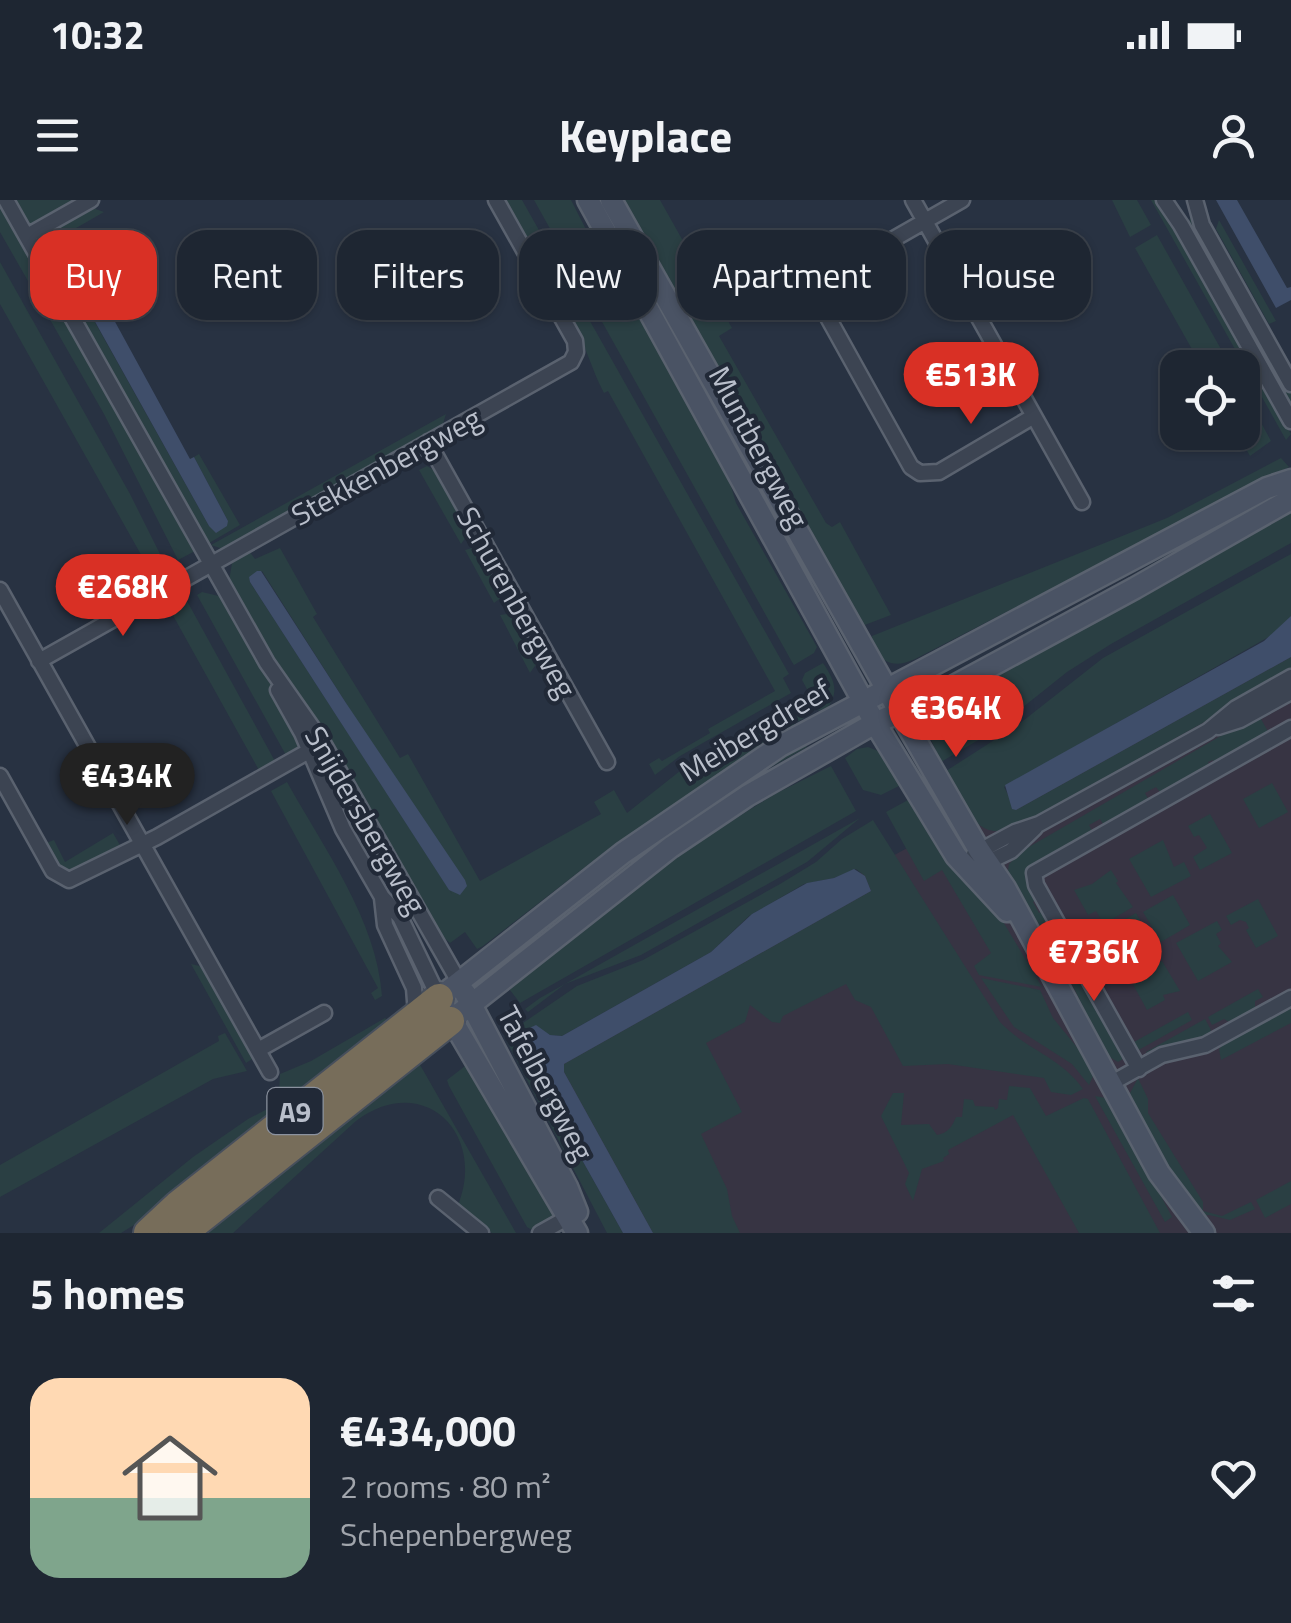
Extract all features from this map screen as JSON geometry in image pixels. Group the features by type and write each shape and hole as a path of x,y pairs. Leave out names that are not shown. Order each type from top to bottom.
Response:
{"highway":[{"name":"A9","path":"148,1233 415,1017 455,1001"},
{"path":"183,1233 455,1001"}],"main road":[{"name":"Muntbergweg","path":"588,200 875,723"},
{"name":"Muntbergweg","path":"611,200 899,711"},
{"name":"Meibergdreef","path":"455,1001 623,853 780,746 1267,488 1291,480"},
{"name":"Meibergdreef","path":"455,1001 746,796 1291,499"},
{"name":"Meibergdreef","path":"899,711 1058,983 1059,992"},
{"name":"Meibergdreef","path":"875,723 963,866 1007,910 1034,966 1059,992 1159,1172 1185,1233"},
{"name":"Tafelbergweg","path":"455,1001 574,1221 588,1233"},
{"name":"Meibergdreef","path":"1159,1172 1204,1233"}],"street":[{"name":"Snijdersbergweg","path":"6,200 267,662 270,676 317,748 455,1001"},
{"path":"27,236 91,200"},
{"name":"Stekkenbergweg","path":"39,660 565,366 576,352 575,341 496,200"},
{"path":"914,200 1082,502"},
{"path":"962,200 820,280 815,289 910,468 920,473 939,472 1034,416"},
{"path":"1164,200 1291,421"},
{"path":"1195,200 1202,224 1291,384"},
{"name":"Schurenbergweg","path":"428,442 607,762"},
{"path":"1267,488 1291,471"},
{"path":"0,590 270,1072"},
{"path":"963,866 983,857 1015,832 1040,824 1208,731 1240,720 1285,688 1291,710"},
{"path":"1138,1069 1036,885 1034,872 1291,728"},
{"name":"Snijdersbergweg","path":"317,748 343,829 382,897 400,917 455,1001"},
{"path":"0,776 60,878 75,880 317,748"},
{"name":"Snijdersbergweg","path":"382,897 385,926 414,988 415,1017"},
{"path":"1110,1084 1171,1052 1205,1045 1291,998"},
{"path":"258,1050 324,1013"},
{"path":"438,1198 481,1233"},
{"path":"540,1233 574,1221"}],"shaded area":[{"path":"1291,622 1291,1233 636,1233 552,1047 1269,651"}],"green space":[{"path":"0,200 75,200 49,213 28,231 25,249 30,258 30,284 0,232"},
{"path":"503,200 522,200 539,230 520,230"},
{"path":"534,200 571,200 586,230 551,230"},
{"path":"618,200 660,200 677,230 677,303 657,268 657,230 635,230"},
{"path":"1112,200 1137,200 1151,225 1130,237"},
{"path":"1151,200 1159,200 1244,350 1235,350"},
{"path":"90,207 104,212 73,230 54,230"},
{"path":"1191,210 1291,390 1291,407 1260,350 1189,226"},
{"path":"1219,220 1276,321 1269,324 1216,229"},
{"path":"1157,235 1221,350 1192,350 1135,248"},
{"path":"0,262 130,494 172,578 146,593 140,584 153,576 0,304"},
{"path":"50,320 65,320 195,551 178,560 104,414"},
{"path":"83,320 94,320 209,526 228,521 194,457 199,454 240,525 209,543"},
{"path":"589,320 789,674 783,678 791,693 680,756 655,775 649,764 659,758 662,761 775,691 608,391 604,393 572,323"},
{"path":"601,320 646,320 719,446 736,503 817,647 794,665"},
{"path":"687,320 728,320 732,328 719,336 826,523 832,527 840,522 891,615 862,626"},
{"path":"1260,379 1291,434 1286,440 1260,394"},
{"path":"446,414 442,427 223,549 211,545"},
{"path":"1260,421 1271,441 1260,449"},
{"path":"1281,458 1289,467 915,659 892,663 873,651 872,636 1167,518"},
{"path":"427,466 435,471 469,533 461,544 419,470"},
{"path":"1291,506 1291,543 1111,644 1067,672 992,732 941,762 924,724 937,706"},
{"path":"476,547 502,591 502,597 494,603 465,550"},
{"path":"280,548 317,614 313,617 400,758 408,754 480,881 601,814 594,802 614,790 627,813 685,767 796,704 804,718 794,724 796,729 615,844 483,946 477,949 465,932 450,943 439,933 229,581 232,563 249,551 255,559","holes":["262,571 346,703 452,894 250,582"]},
{"path":"1291,554 1291,616 1272,635 1004,787 1016,810 1291,657 1291,674 1010,830 986,829 969,814 946,771 1019,724 1103,658"},
{"path":"202,592 223,597 302,742 287,757 197,595"},
{"path":"187,601 276,763 260,772 170,610"},
{"path":"514,613 539,660 530,673 500,615"},
{"path":"823,663 834,692 825,711 819,711 802,680 805,673"},
{"path":"1269,708 1279,709 1261,719 1270,735 1216,765 1213,760 1208,762 1210,768 1162,795 1156,787 1145,793 1150,802 1105,827 1100,819 1089,825 1093,833 1028,871 1027,877 1039,898 1033,902 1039,913 1045,910 1045,918 1068,959 1074,960 1083,975 1071,981 1007,877 1009,864 1022,851"},
{"path":"803,740 807,747 750,779 676,829 648,856 497,975 494,971 631,863 666,830"},
{"path":"868,747 883,753 901,785 881,795 863,790 845,758"},
{"path":"831,766 856,811 520,1003 506,985 658,866 775,794"},
{"path":"287,782 359,912 378,968 382,996 375,1000 371,993 378,988 271,791"},
{"path":"1272,783 1288,812 1259,828 1243,799"},
{"path":"908,800 942,856 992,903 1042,987 979,975 974,966 991,953 942,870 924,881 886,812"},
{"path":"1210,814 1232,853 1200,870 1193,857 1207,848 1188,826"},
{"path":"860,818 807,862 641,955 565,984 528,1012 525,1009 540,998"},
{"path":"873,820 1000,1022 1065,1069 1083,1089 1071,1095 1051,1092 1044,1078 948,1064 903,1066 871,1007 855,1000 846,984 783,1016 780,1023 772,1022 750,1005 745,1022 706,1043 742,1112 701,1134 727,1189 740,1233 653,1233 564,1072 564,1064 871,891 865,876 856,869 804,884 749,916 711,952 562,1036 533,1026 526,1060 623,1233 607,1233 504,1036 577,986 643,960 780,884"},
{"path":"113,833 121,847 69,872 60,868 46,843 54,840 65,862"},
{"path":"1163,840 1174,867 1184,862 1191,876 1151,897 1129,859"},
{"path":"1111,870 1133,907 1104,924 1096,911 1088,915 1074,890 1092,884"},
{"path":"1173,895 1190,925 1161,942 1143,912"},
{"path":"1258,899 1278,936 1256,948 1246,922 1240,920 1231,925 1226,916"},
{"path":"1136,913 1153,942 1115,963 1109,952 1113,949 1109,942 1104,944 1099,934"},
{"path":"1217,921 1222,930 1216,934 1221,943 1218,946 1232,962 1198,981 1176,943"},
{"path":"1162,961 1180,991 1163,995 1165,1000 1147,1010 1130,979"},
{"path":"191,964 204,967 255,1057 246,1063"},
{"path":"1084,977 1098,1012 1104,1014 1128,1056 1118,1062 1106,1055 1072,984"},
{"path":"981,978 1040,990 1053,1018 1083,1050 1095,1072 1089,1085 1072,1064 1014,1027"},
{"path":"1258,989 1263,997 1255,1001 1255,1011 1232,1024 1224,1019 1212,1025 1208,1017"},
{"path":"1291,1005 1291,1023 1221,1060 1219,1049 1224,1043"},
{"path":"1188,1012 1192,1020 1135,1052 1117,1021 1121,1019 1134,1042"},
{"path":"385,1018 392,1025 163,1207 121,1233 99,1233 193,1157 273,1106 279,1093 280,1074 311,1061"},
{"path":"1205,1019 1211,1030 1209,1036 1165,1046 1148,1056 1146,1052"},
{"path":"225,1033 247,1071 213,1079 0,1197 0,1165 219,1041 218,1036"},
{"path":"419,1063 516,1233 492,1233 458,1205 465,1178 464,1154 456,1133 443,1117 425,1106 404,1103 381,1107 356,1121 233,1233 193,1233"},
{"path":"469,1063 556,1210 552,1219 532,1230 449,1086 447,1080"},
{"path":"1138,1078 1148,1099 1148,1113 1203,1202 1203,1211 1222,1216 1251,1202 1255,1209 1230,1220 1209,1215 1196,1217 1132,1110 1129,1095"},
{"path":"1009,1086 1030,1088 1046,1116 1088,1099 1160,1233 1079,1233 1013,1115 948,1150 944,1161 922,1169 913,1201 905,1184 909,1173 881,1116 893,1093 904,1093 901,1125 929,1124 937,1135 949,1129 956,1117 962,1117 964,1099 995,1110 999,1099 1007,1100"},
{"path":"1095,1096 1113,1104 1172,1217 1165,1222"},
{"path":"1291,1181 1291,1204 1265,1218 1256,1200"}],"water":[{"path":"1216,200 1237,200 1287,288 1291,287 1291,300 1276,308"},
{"path":"94,320 114,320 190,459 194,457 228,521 216,533"},
{"path":"261,571 465,880 467,886 460,895 449,890 250,582 249,577"},
{"path":"1291,616 1291,657 1012,809 1005,785 1264,641"},
{"path":"854,869 865,876 871,891 564,1064 564,1072 653,1233 623,1233 526,1060 525,1030 536,1025 550,1035 562,1036 711,952 752,914 807,883"}]}
